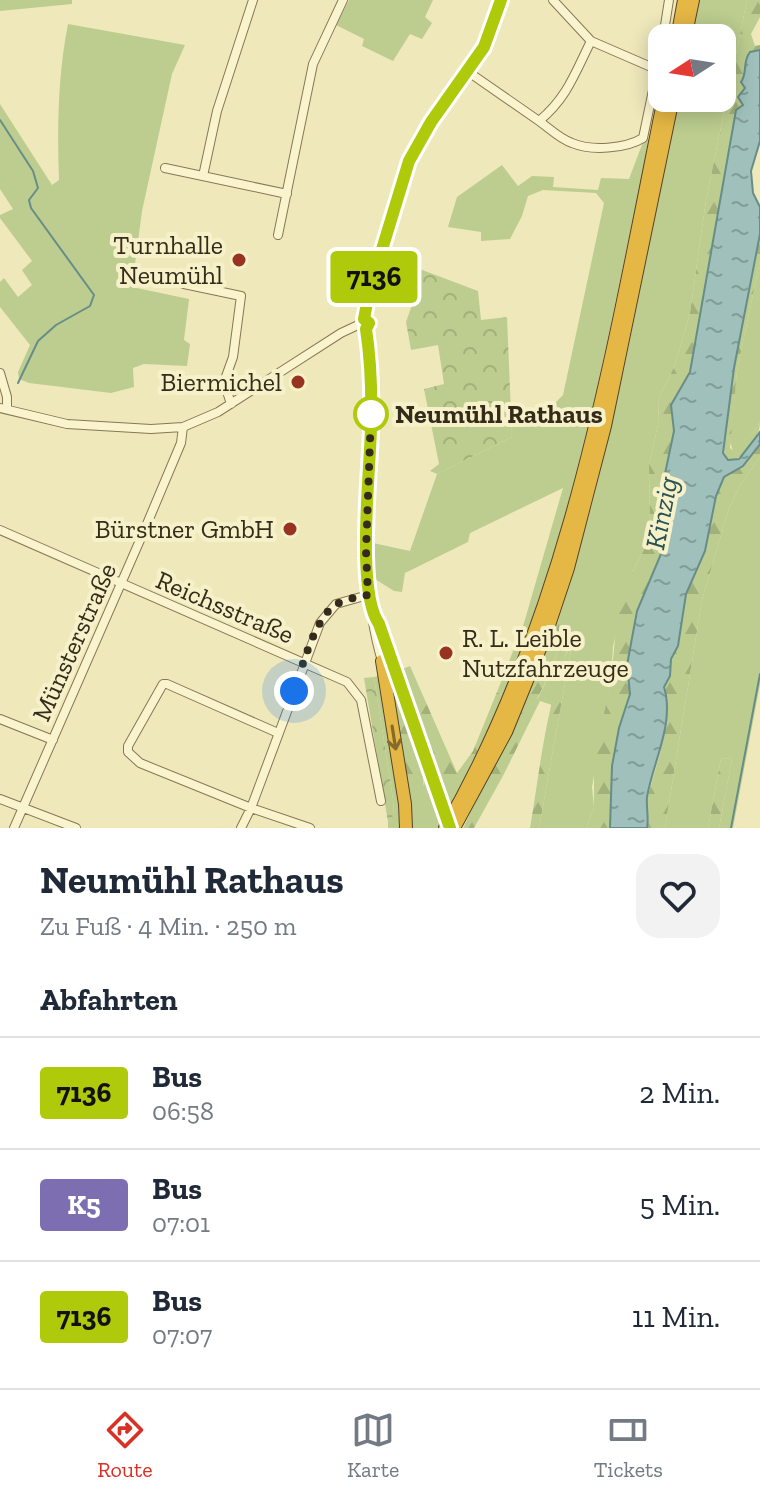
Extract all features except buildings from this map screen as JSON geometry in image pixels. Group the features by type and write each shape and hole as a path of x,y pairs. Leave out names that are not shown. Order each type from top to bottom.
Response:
{"highway":[{"path":"680,24 684,0"},
{"path":"688,24 693,0"},
{"path":"450,828 522,666 556,567 602,393 661,112"},
{"path":"450,828 506,732 546,634 568,568 605,426 670,112"},
{"path":"387,662 406,828"}],"street":[{"path":"203,176 217,111 253,0"},
{"path":"278,235 313,64 343,0"},
{"path":"450,828 371,627 366,551 372,390 363,324 369,292 409,161 431,122 484,47 501,0"},
{"path":"553,0 591,41 648,66"},
{"path":"665,24 669,0"},
{"path":"539,121 566,92 591,41"},
{"path":"467,71 568,142 577,145 607,147 637,141 643,138 650,112"},
{"path":"165,168 287,194"},
{"path":"184,284 241,296 233,357 224,382 231,404"},
{"path":"0,373 7,397 4,408 67,424 151,429 183,427 231,404 341,333 363,324"},
{"name":"Münsterstraße","path":"14,828 181,443 183,427"},
{"name":"Reichsstraße","path":"0,530 347,682 361,700 381,801"},
{"path":"241,828 320,623 336,604 368,595"},
{"path":"278,733 163,684 128,746 130,756 140,763 310,828"},
{"name":"Münsterstraße","path":"0,719 53,740"},
{"path":"0,799 76,828"}],"green space":[{"path":"0,0 72,0 72,4 0,11"},
{"path":"349,0 433,0 425,17 432,23 422,39 410,34 393,61 362,46 364,39 336,25"},
{"path":"699,0 747,0 736,54 736,24 694,24"},
{"path":"747,0 760,0 760,17 751,34 755,46 760,45 760,50 750,52 743,79 745,87 739,95 743,105 690,372 671,405 674,431 658,507 666,542 637,611 627,665 630,694 619,728 610,828 586,828 594,807 594,764 611,679 617,619 633,571 650,538 649,464 658,425 659,397 675,365 690,313 706,200 724,112 736,112 736,54"},
{"path":"68,24 185,45 172,74 142,211 132,287 189,299 184,340 190,344 187,366 144,364 133,368 134,387 111,393 29,383 19,379 18,372 30,345 0,307 0,282 4,278 18,297 32,285 22,270 32,261 0,218 0,215 13,209 0,189 0,104 52,185 59,180 59,102"},
{"path":"675,112 724,112 706,200 690,313 675,365 659,397 658,425 649,464 650,538 633,571 613,646 611,679 592,787 594,807 586,828 539,828 571,650 567,650 552,705 537,700 558,650 558,617 596,489"},
{"path":"650,138 586,442 547,585 504,697 497,692 524,623 563,488 470,533 468,542 405,573 402,592 394,591 375,579 373,543 410,551 437,474 512,437 511,423 556,402 563,395 604,203 596,193 543,190 528,196 510,239 481,241 481,232 448,227 457,197 502,165 518,186 532,176 554,177 553,187 598,190 601,178 629,179 643,142"},
{"path":"760,234 760,261 737,371 730,448 733,450 753,433 760,422 755,440 747,451 730,461 725,458 724,444 731,385 749,276"},
{"path":"760,261 760,422 733,451 730,442 737,371"},
{"path":"409,265 478,291 481,320 507,317 512,437 437,474 430,471 439,464 424,389 444,384 438,345 411,350 406,322 412,305 398,299"},
{"path":"760,444 760,457 729,508 702,600 665,828 647,828 647,799 661,750 664,687 670,676 671,659 678,646 686,594 705,551 716,496 724,477 743,466"},
{"path":"760,457 760,684 733,828 719,828 732,759 721,758 708,828 665,828 702,600 729,508"},
{"path":"558,617 558,649 537,699 540,701 474,828 463,828 528,696"},
{"path":"568,649 571,650 539,828 530,828 549,715"},
{"path":"410,666 457,773 473,751 497,692 504,697 450,807 402,669"},
{"path":"389,673 401,704 394,706 424,786 425,772 443,822 439,828 388,828 388,822 394,815 393,799 374,677"},
{"path":"374,677 393,799 394,815 388,822 364,678"},
{"path":"401,704 422,767 424,779 417,797 408,789 393,706"},
{"path":"721,758 732,759 719,828 708,828"}],"water":[{"name":"Kinzig","path":"760,50 760,141 751,171 753,193 760,207 760,234 734,368 723,453 728,460 739,459 760,432 760,444 743,466 724,477 716,496 705,551 686,594 678,646 671,659 670,676 664,687 667,714 647,797 647,828 610,828 612,766 619,728 630,694 627,665 637,611 666,542 658,507 674,431 671,405 690,372 736,110 743,105 738,97 745,88 741,82 750,52"}],"waterway":[{"path":"0,120 33,171 38,188 29,200 31,208 94,295 90,306 56,325 38,341 18,383"},
{"path":"731,828 760,674"}],"bus line":[{"name":"7136","path":"450,828 379,624 372,615 368,595 366,551 372,390 366,329 369,323 364,319 369,292 409,161 431,122 484,47 501,0"}],"place":[{"name":"Turnhalle Neumühl","path":"239,260"},
{"name":"Biermichel","path":"298,382"},
{"name":"Neumühl Rathaus","path":"371,414"},
{"name":"Bürstner GmbH","path":"290,529"},
{"name":"R. L. Leible Nutzfahrzeuge","path":"446,653"}],"route":[{"path":"294,691 303,662 326,614 336,604 368,595 366,551 371,414"}]}
